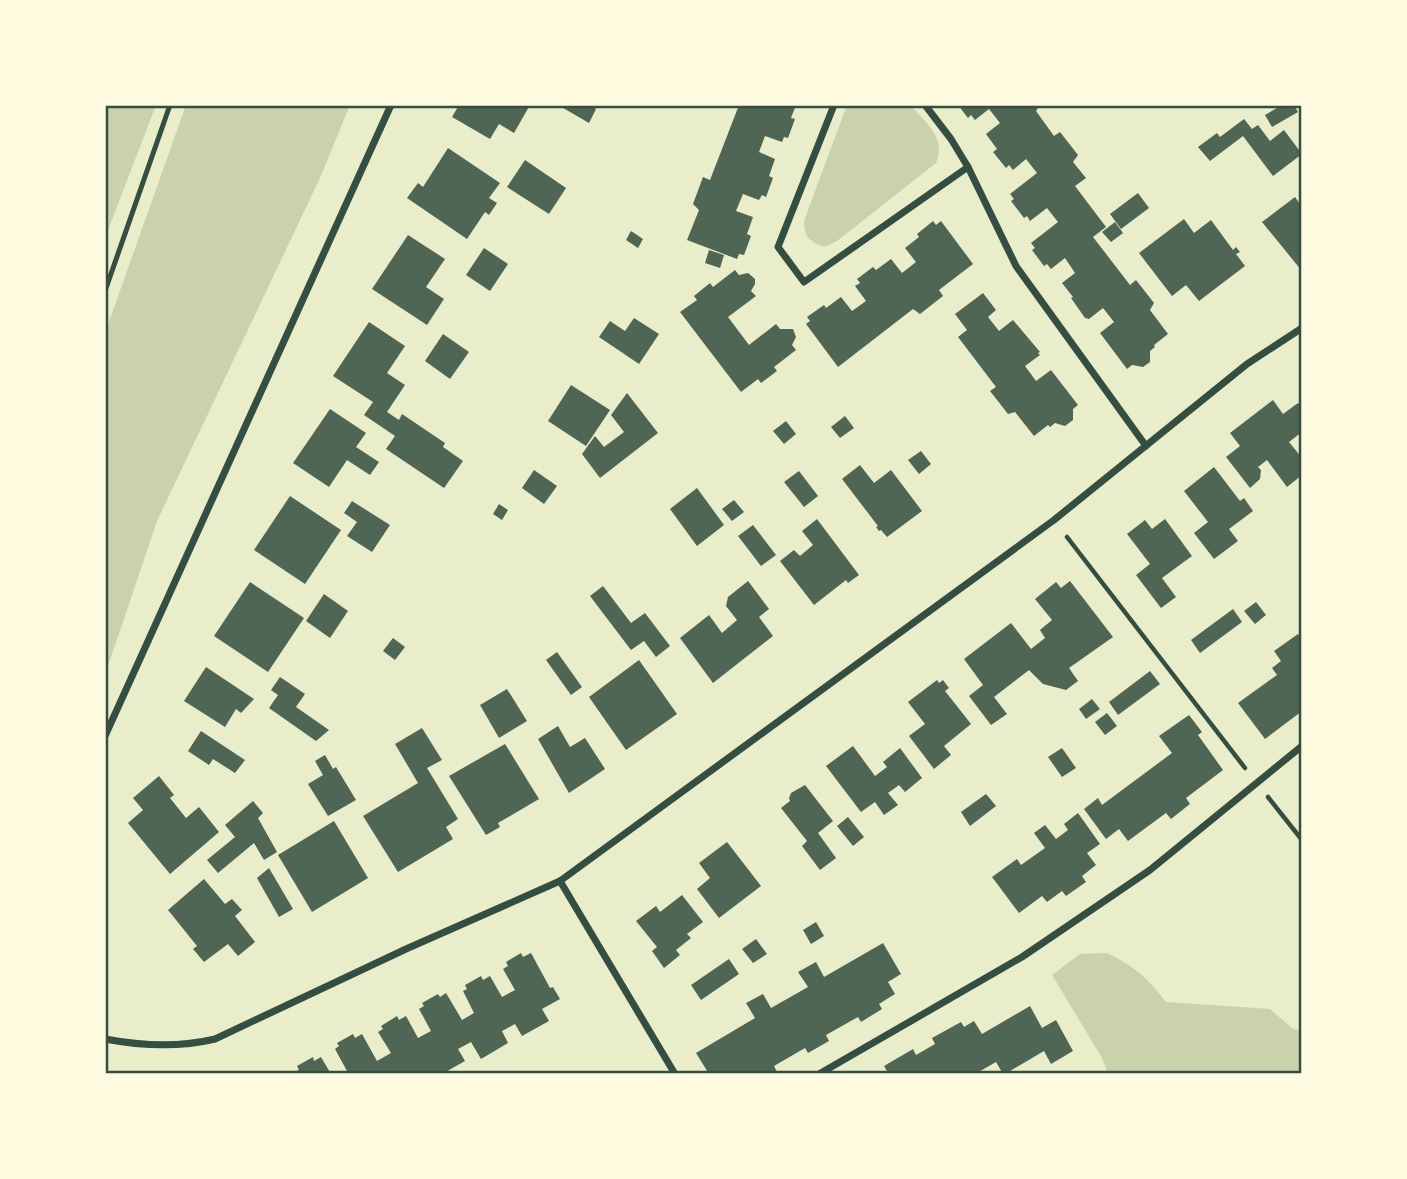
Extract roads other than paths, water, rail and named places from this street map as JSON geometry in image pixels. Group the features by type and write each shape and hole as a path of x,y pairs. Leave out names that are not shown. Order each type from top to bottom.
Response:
{"street":[{"path":"105,736 391,105"},
{"path":"834,105 778,247 804,282 968,167"},
{"path":"925,105 968,167 1016,266 1146,446"},
{"path":"105,1039 159,1046 191,1045 215,1039 406,949 560,881 1054,520 1247,363 1302,328"},
{"path":"819,1074 1022,957 1150,870 1302,746"},
{"path":"560,881 674,1074"}],"lane":[{"path":"105,291 170,105"}]}
